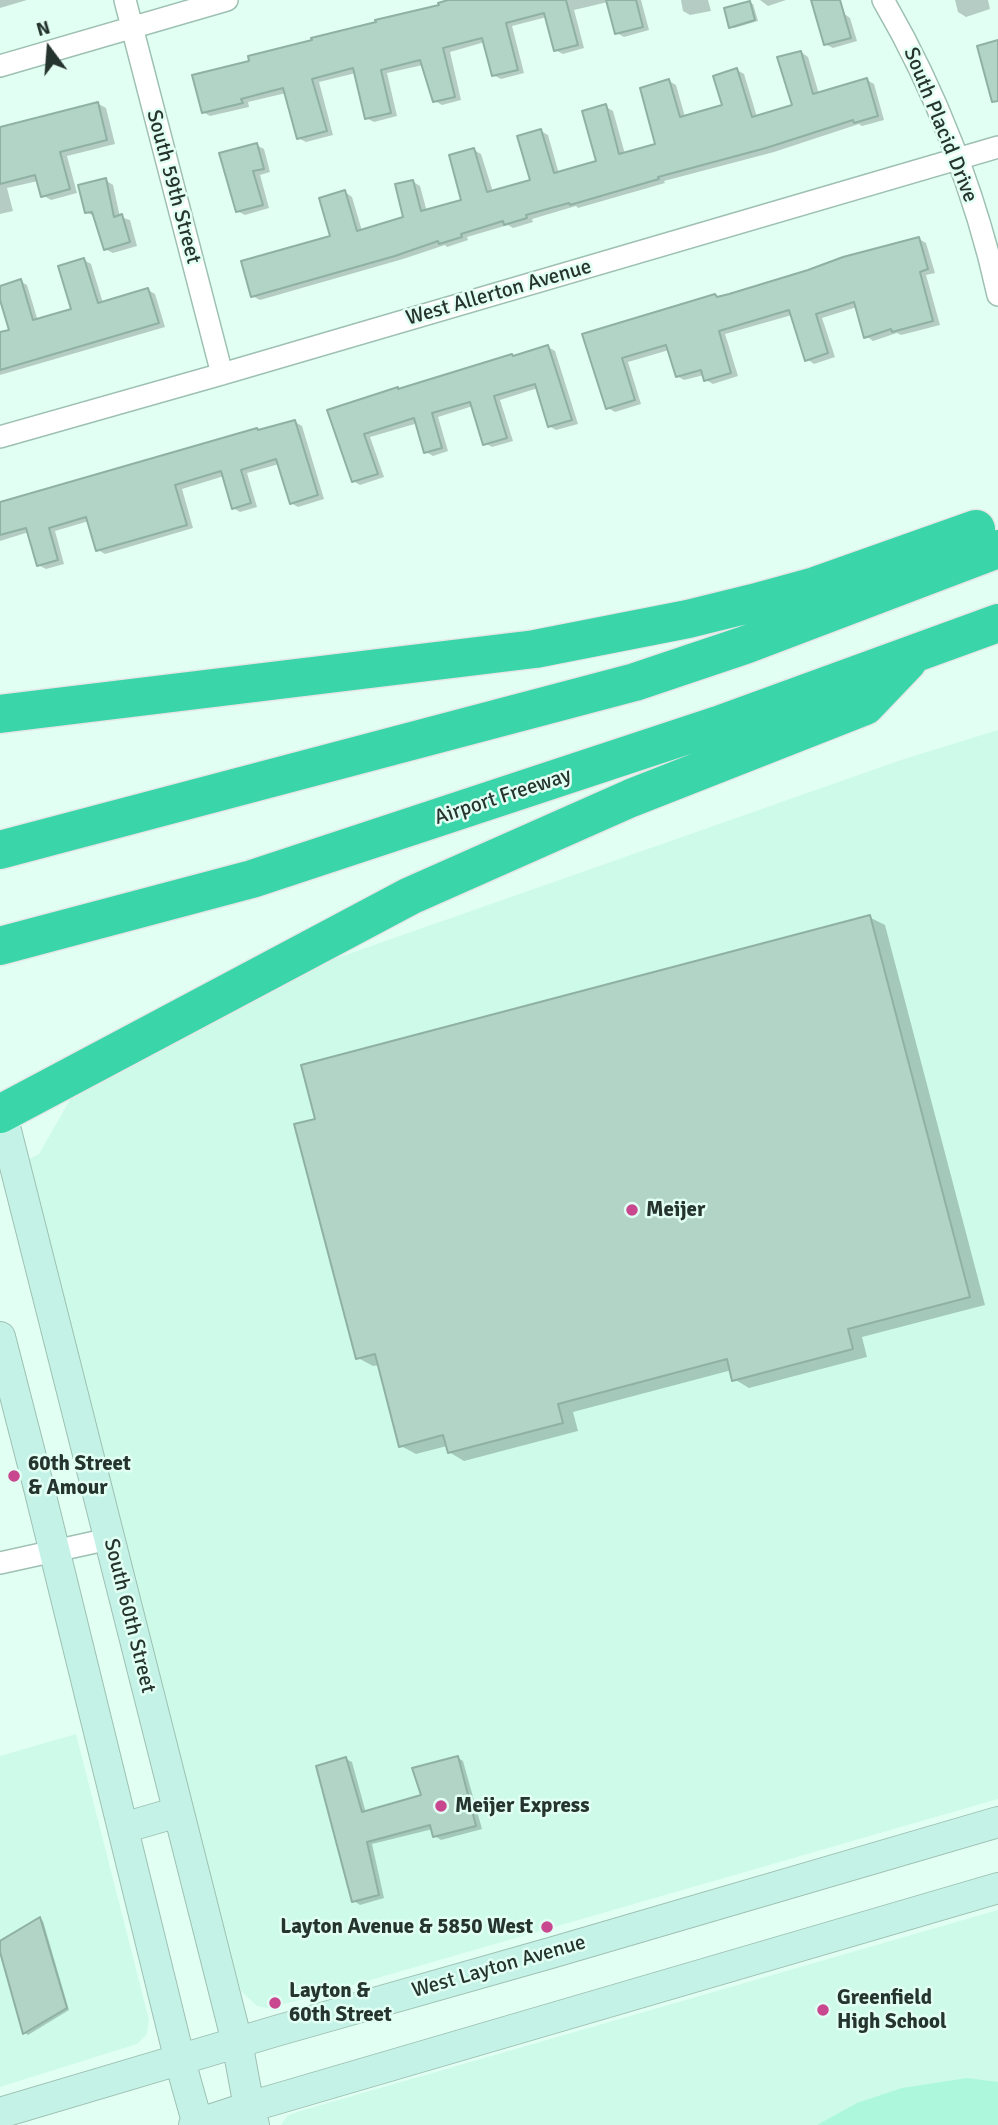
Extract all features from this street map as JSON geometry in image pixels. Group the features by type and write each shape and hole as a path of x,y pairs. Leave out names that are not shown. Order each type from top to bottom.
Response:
{"highway":[{"path":"0,714 536,649 688,619 815,586 998,522"},
{"path":"0,850 635,682 745,645 998,549"},
{"name":"Airport Freeway","path":"0,946 252,879 666,743 998,623"},
{"path":"1,1112 410,896 631,798 865,706 914,655"}],"main road":[{"name":"South 60th Street","path":"1,1112 237,2042 251,2116"},
{"path":"0,1338 197,2125 251,2116 998,1888"},
{"path":"123,1828 178,1812"},
{"name":"West Layton Avenue","path":"0,2113 998,1822"}],"street":[{"name":"South 59th Street","path":"125,0 222,374"},
{"path":"0,66 227,0"},
{"name":"South Placid Drive","path":"883,0 924,79 956,158 989,256 998,295"},
{"name":"West Allerton Avenue","path":"0,437 998,146"},
{"path":"0,1563 109,1539"}],"shaded area":[{"path":"998,730 998,1799 308,1998 267,2008 257,2006 241,1991 237,1977 27,1160 39,1154 79,1084 300,971 904,759"},
{"path":"76,1734 149,2020 147,2034 137,2044 0,2087 0,1756"},
{"name":"Greenfield High School","path":"998,1910 998,2125 281,2125 287,2116 300,2111"},
{"path":"967,2078 998,2082 998,2125 817,2125 857,2103 902,2088"}],"building":[{"path":"448,0 566,0 578,45 554,51 544,13 506,23 518,70 492,76 482,38 443,48 455,97 433,102 420,60 381,70 391,113 365,119 353,68 312,79 327,131 297,139 283,88 241,99 243,103 202,113 192,75 249,61 248,56 439,5 438,3"},
{"path":"606,0 636,0 643,27 615,34"},
{"path":"811,0 840,0 851,38 824,45"},
{"path":"750,1 755,20 729,28 724,8"},
{"path":"998,40 998,101 992,102 977,46"},
{"path":"801,51 813,94 867,78 878,116 854,123 853,120 570,205 569,203 526,215 527,218 504,225 503,221 439,244 438,241 251,297 241,261 330,236 319,198 345,190 357,231 403,217 395,184 413,180 421,211 461,200 449,155 474,148 487,192 530,180 517,136 541,129 554,173 596,161 582,111 606,104 619,154 655,144 640,88 669,79 680,117 722,105 713,76 737,68 752,117 792,105 777,57"},
{"path":"98,102 107,140 60,152 70,189 41,197 35,175 0,184 0,127"},
{"path":"257,143 264,169 253,171 263,205 236,212 219,153"},
{"path":"106,178 114,217 122,214 130,242 104,250 92,212 85,213 78,185"},
{"path":"919,237 928,269 920,272 933,321 892,332 891,329 864,338 854,302 816,314 828,353 805,361 789,310 719,331 731,373 704,381 701,370 676,377 666,345 622,358 635,400 606,409 582,334 715,294 717,297 729,294 843,257"},
{"path":"84,258 98,303 148,288 159,323 0,370 0,332 9,330 0,300 0,286 21,279 33,320 71,309 58,266"},
{"path":"548,345 572,420 548,427 535,384 494,396 507,438 483,445 470,402 432,413 442,448 424,453 414,418 364,434 378,474 352,482 327,410"},
{"path":"295,420 318,495 290,504 276,459 241,470 251,503 232,509 221,471 175,485 187,525 96,551 86,517 49,528 58,560 37,566 26,528 0,535 0,502 257,428 258,430"},
{"name":"Meijer","path":"870,915 970,1297 848,1329 853,1349 732,1381 727,1359 558,1404 563,1423 448,1453 443,1435 399,1447 375,1354 356,1359 294,1124 315,1119 301,1065"},
{"path":"458,1756 476,1826 433,1837 430,1825 367,1842 379,1895 352,1902 316,1766 346,1757 362,1812 421,1795 412,1768"},
{"path":"40,1917 67,2008 23,2034 0,1952 0,1941"}],"place":[{"name":"Meijer","path":"632,1210"},
{"name":"60th Street & Amour","path":"14,1476"},
{"name":"Meijer Express","path":"441,1806"},
{"name":"Layton Avenue & 5850 West","path":"547,1927"},
{"name":"Layton & 60th Street","path":"275,2003"},
{"name":"Greenfield High School","path":"823,2010"}]}
